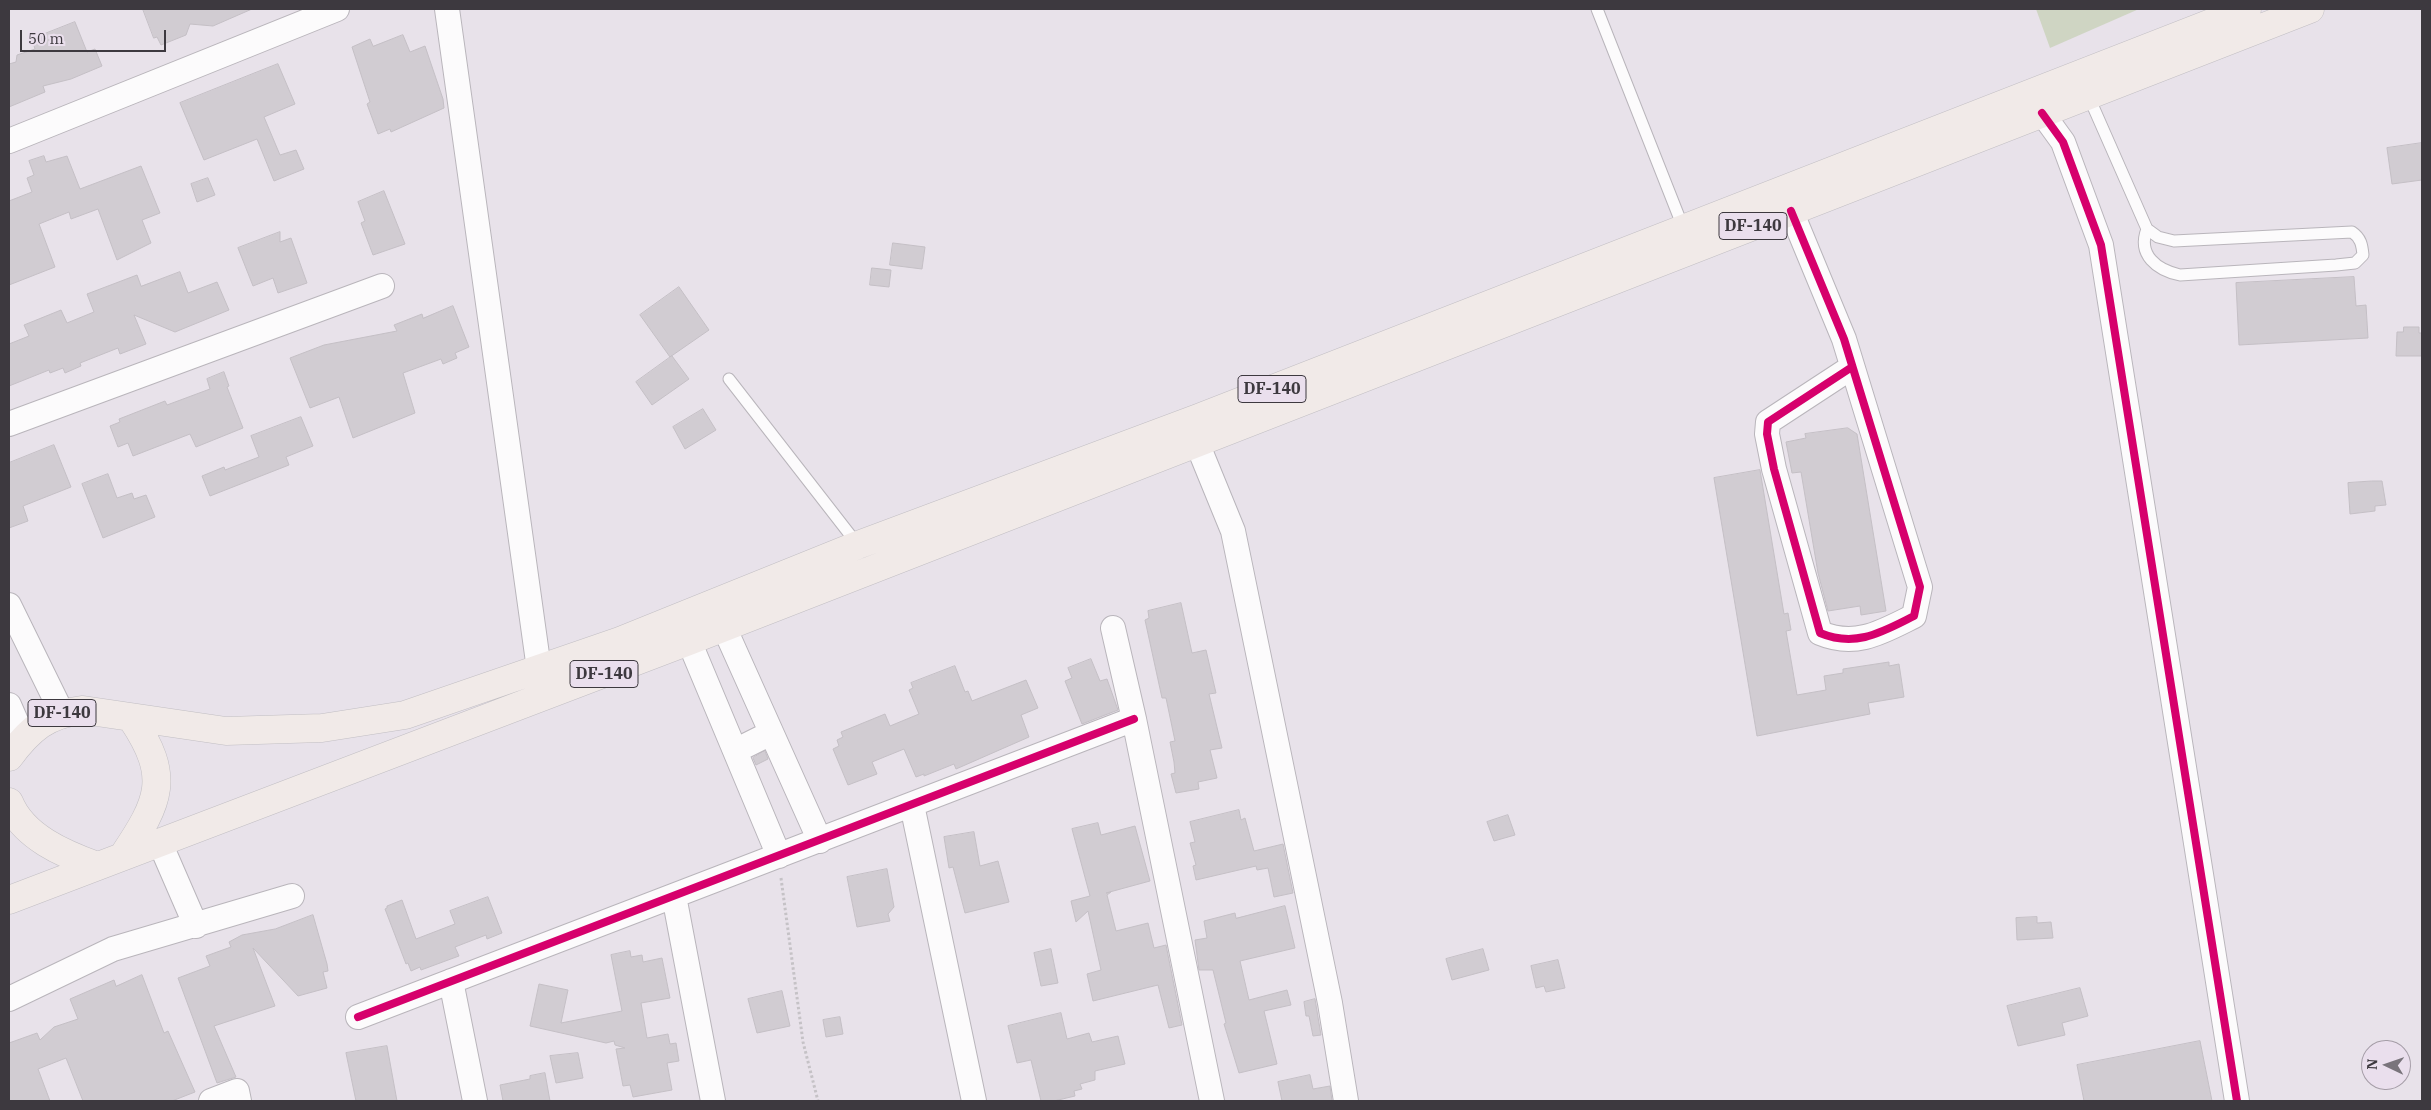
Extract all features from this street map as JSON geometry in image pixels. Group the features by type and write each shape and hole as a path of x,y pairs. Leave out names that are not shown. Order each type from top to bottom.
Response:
{"main road":[{"name":"DF-140","path":"16,747 41,723 62,713 83,710 108,712 132,719 226,731 322,728 405,714 620,641 858,545 1198,418 1683,227 2247,9"},
{"name":"DF-140","path":"9,900 689,641 2310,9"},
{"path":"123,856 148,817 154,802 157,780 154,759 148,742 132,719"},
{"path":"9,802 25,825 48,844 72,857 97,866"}],"street":[{"path":"9,140 338,9"},
{"path":"447,9 539,669"},
{"path":"2042,113 2062,142 2101,244 2237,1101"},
{"path":"1791,211 1844,339 1920,587 1914,616 1872,637 1836,639 1820,633 1774,469 1767,434 1768,422 1852,367"},
{"path":"9,424 382,286"},
{"path":"1197,443 1234,531 1330,1003 1346,1101"},
{"path":"9,605 62,713"},
{"path":"724,627 820,841"},
{"path":"1113,628 1134,719 1212,1101"},
{"path":"689,641 779,856"},
{"path":"9,705 16,747"},
{"path":"358,1017 1134,719"},
{"path":"735,751 771,733"},
{"path":"912,805 974,1101"},
{"path":"160,843 196,926"},
{"path":"9,998 114,949 292,896"},
{"path":"674,896 713,1101"},
{"path":"451,981 475,1101"},
{"path":"211,1101 237,1091 238,1101"}],"lane":[{"path":"1598,9 1683,227"},
{"path":"2088,95 2147,229 2158,237 2174,241 2352,232 2358,236 2362,245 2363,255 2354,263 2336,265 2180,275 2164,271 2150,262 2144,246 2147,229"},
{"path":"730,379 858,545"}],"path":[{"path":"779,856 803,1042 818,1101"}],"green space":[{"path":"2036,9 2139,9 2050,48"}],"building":[{"path":"143,9 252,9 213,26 190,24 186,35 161,45 157,37 154,38"},
{"path":"75,22 87,52 95,49 102,66 71,79 43,86 45,92 9,107 9,64 16,62 17,55 35,49 32,39"},
{"path":"403,35 410,52 425,46 443,99 444,108 391,132 390,129 378,134 367,104 370,102 352,47 370,39 373,46"},
{"path":"278,64 295,104 264,117 280,155 296,150 304,169 274,181 257,139 204,160 180,103"},
{"path":"2422,143 2422,180 2392,184 2387,148"},
{"path":"44,156 46,162 67,156 80,189 141,166 160,213 142,220 151,243 117,260 98,209 71,219 69,212 39,224 55,267 9,285 9,201 32,192 27,178 34,175 29,161"},
{"path":"208,178 215,195 197,202 191,184"},
{"path":"384,191 405,244 373,255 361,223 365,221 358,202"},
{"path":"280,232 280,242 291,238 307,283 278,293 273,278 253,286 238,248"},
{"path":"893,243 925,247 922,269 890,265"},
{"path":"872,268 891,270 889,287 870,285"},
{"path":"180,272 188,293 217,282 229,310 175,332 134,315 146,344 120,354 118,348 80,363 81,366 65,373 63,368 50,373 49,370 9,386 9,344 29,336 24,325 61,310 67,323 94,312 87,294 137,275 141,286"},
{"path":"2354,277 2356,306 2366,305 2368,338 2239,345 2236,283"},
{"path":"679,287 709,330 670,357 640,315"},
{"path":"453,306 469,347 455,353 457,358 443,364 441,359 403,373 415,413 353,438 339,397 310,408 290,358 324,345 397,331 394,325 422,314 423,318"},
{"path":"2404,327 2419,327 2419,333 2422,333 2422,356 2396,356 2397,332 2403,332"},
{"path":"672,356 689,379 652,405 636,382"},
{"path":"224,372 229,386 227,387 243,428 196,447 190,434 133,456 128,443 118,447 110,426 120,422 119,419 165,401 167,405 210,389 207,379"},
{"path":"703,409 716,430 685,449 673,427"},
{"path":"301,417 313,446 286,457 289,465 210,496 202,476 224,467 225,470 259,457 251,436"},
{"path":"1848,428 1857,434 1886,611 1861,615 1860,606 1828,611 1818,573 1801,472 1792,473 1786,442 1806,438 1805,434"},
{"path":"54,445 71,487 23,506 28,521 9,528 9,463"},
{"path":"1760,470 1784,614 1788,613 1791,630 1786,631 1797,695 1826,690 1824,676 1843,673 1843,669 1889,662 1889,666 1899,664 1904,697 1868,703 1870,714 1757,736 1714,478"},
{"path":"108,474 117,498 132,493 134,499 146,495 155,517 103,538 82,484"},
{"path":"2382,481 2386,505 2375,506 2375,511 2350,514 2348,483"},
{"path":"1181,603 1192,653 1206,650 1216,693 1209,694 1222,748 1210,750 1217,778 1198,782 1199,789 1176,793 1171,774 1175,773 1170,742 1175,741 1166,698 1162,698 1145,620 1149,618 1148,611"},
{"path":"1091,659 1100,681 1107,679 1118,710 1082,724 1065,681 1072,678 1068,668"},
{"path":"955,666 965,692 968,691 972,701 1026,680 1038,708 1021,715 1029,737 956,769 954,764 924,776 924,774 916,777 904,749 872,762 877,774 848,785 833,749 839,746 837,740 843,737 841,732 885,714 890,726 919,714 909,690 913,688 911,683"},
{"path":"765,751 768,759 756,765 753,758"},
{"path":"1239,810 1241,820 1245,818 1254,851 1283,844 1293,893 1274,897 1268,868 1257,870 1256,866 1196,880 1193,866 1196,865 1190,843 1195,842 1190,822"},
{"path":"1508,815 1515,835 1494,841 1487,822"},
{"path":"1098,823 1101,835 1135,826 1150,881 1106,893 1111,892 1107,895 1116,931 1148,923 1154,948 1166,945 1182,1025 1169,1028 1158,985 1093,1001 1087,974 1101,970 1088,911 1076,922 1071,901 1090,896 1072,829"},
{"path":"974,832 980,866 998,861 1009,902 965,913 953,867 949,868 944,837"},
{"path":"887,869 894,907 888,914 890,921 857,927 847,877"},
{"path":"488,897 502,933 487,939 486,935 455,947 459,956 421,970 420,967 411,971 408,963 406,964 385,909 387,906 402,900 416,939 455,924 450,911"},
{"path":"1285,906 1295,948 1240,961 1249,1000 1287,990 1291,1005 1264,1011 1277,1064 1239,1073 1224,1024 1226,1023 1213,970 1199,970 1195,940 1207,938 1204,921 1235,913 1236,918"},
{"path":"313,915 327,964 328,971 323,972 327,988 298,996 253,948 275,1006 214,1026 236,1077 217,1083 178,978 210,966 206,956 231,947 229,942 242,935 275,929"},
{"path":"2037,917 2037,923 2051,922 2053,938 2017,940 2016,918"},
{"path":"1051,949 1058,983 1041,986 1034,953"},
{"path":"1483,949 1489,970 1452,980 1446,959"},
{"path":"630,951 631,957 642,955 643,962 662,958 670,998 641,1003 647,1038 668,1034 670,1044 676,1043 679,1061 667,1063 672,1090 633,1097 630,1085 623,1086 616,1049 625,1048 615,1045 614,1041 606,1043 530,1026 539,984 568,990 561,1023 622,1011 611,955"},
{"path":"1558,960 1565,988 1546,992 1544,986 1536,988 1531,966"},
{"path":"142,975 164,1033 168,1031 195,1092 172,1101 83,1101 66,1058 38,1069 50,1101 9,1101 9,1043 37,1033 40,1040 54,1027 78,1019 70,999 114,980 116,986"},
{"path":"2080,988 2088,1016 2062,1023 2065,1035 2018,1046 2007,1006"},
{"path":"782,991 790,1026 757,1033 748,999"},
{"path":"1315,999 1321,1035 1313,1036 1309,1016 1306,1016 1304,1002"},
{"path":"1061,1013 1067,1039 1089,1033 1092,1042 1118,1036 1125,1064 1095,1071 1095,1080 1080,1084 1082,1089 1074,1091 1075,1096 1054,1101 1041,1101 1031,1060 1017,1063 1008,1026"},
{"path":"840,1017 843,1034 826,1037 823,1020"},
{"path":"2200,1041 2212,1101 2084,1101 2077,1065"},
{"path":"387,1046 397,1101 356,1101 346,1053"},
{"path":"578,1053 583,1078 556,1083 550,1056"},
{"path":"545,1073 550,1101 503,1101 500,1085 530,1079 530,1076"},
{"path":"1310,1075 1313,1089 1330,1086 1332,1101 1282,1101 1278,1082"}],"cycle path":[{"path":"2042,113 2063,142 2101,245 2237,1101"},
{"path":"1791,211 1844,339 1920,587 1914,616 1880,632 1868,636 1845,639 1820,633 1774,469 1767,434 1768,422 1852,367"},
{"path":"358,1017 1134,719"}]}
